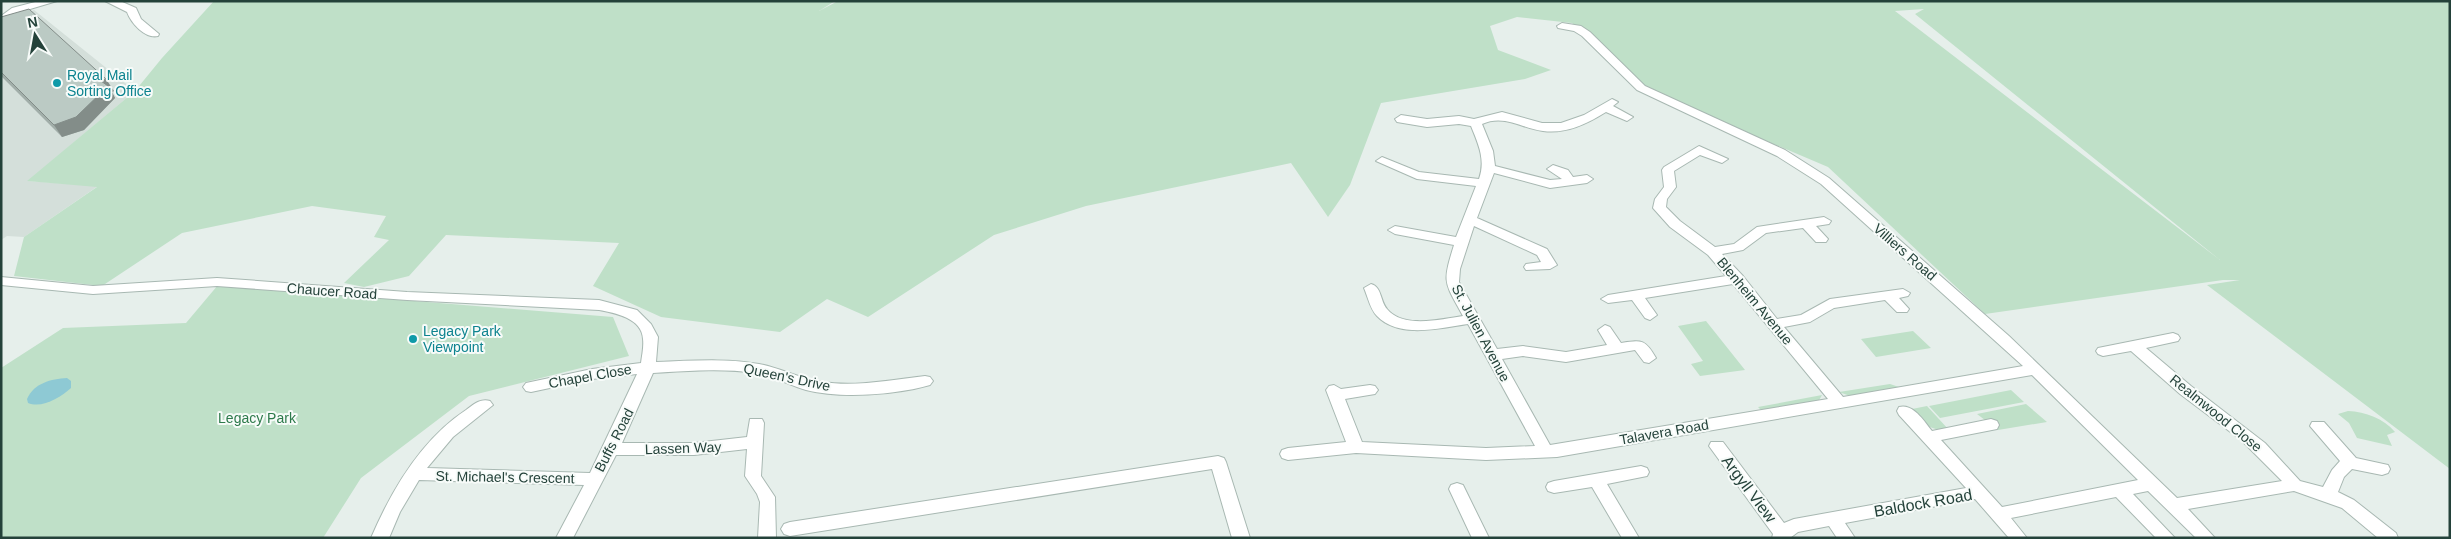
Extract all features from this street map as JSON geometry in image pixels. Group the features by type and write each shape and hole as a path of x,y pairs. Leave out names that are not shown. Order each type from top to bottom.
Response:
{"street":[{"path":"1,20 9,17 13,5 52,1"},
{"path":"110,1 132,10 136,21 149,32 132,34"},
{"name":"Villiers Road","path":"1562,26 1577,28 1586,34 1641,88 1781,153 1825,181 2036,369 2150,484 2207,538"},
{"path":"1401,118 1427,122 1459,120 1476,123 1486,117 1501,115 1540,126 1557,127 1583,121 1608,105 1627,117"},
{"path":"1476,123 1487,151 1489,169 1520,174 1542,183 1587,179"},
{"name":"Blenheim Avenue","path":"1722,159 1699,150 1668,170 1670,187 1661,199 1659,208 1675,224 1713,252 1738,279 1841,404"},
{"path":"1382,161 1417,175 1484,183"},
{"name":"St. Julien Avenue","path":"1489,169 1461,242 1453,269 1452,282 1546,452"},
{"path":"1553,169 1564,173 1570,181"},
{"path":"1470,220 1542,252 1550,265 1531,267"},
{"path":"1713,252 1738,246 1762,230 1824,221"},
{"path":"1806,224 1820,239"},
{"path":"1395,230 1461,242"},
{"path":"1608,299 1738,279"},
{"name":"Chaucer Road","path":"1,281 93,290 217,282 406,296 599,305 632,313 646,327 651,337"},
{"path":"1371,288 1382,313 1402,323 1424,326 1472,319"},
{"path":"1775,324 1805,319 1830,304 1903,293"},
{"path":"1636,295 1650,315"},
{"path":"1888,295 1902,309"},
{"path":"1605,330 1617,349"},
{"name":"Buffs Road","path":"564,538 611,449 648,366 651,337"},
{"path":"2103,351 2173,338"},
{"path":"1492,355 1523,351 1566,357 1639,345 1648,358"},
{"name":"Realmwood Close","path":"2134,345 2192,396 2243,433 2275,462 2294,485"},
{"name":"Queen's Drive","path":"648,366 753,368 775,372 807,384 836,388 856,388 925,381"},
{"name":"Chapel Close","path":"531,387 591,373 648,366"},
{"name":"Talavera Road","path":"1288,454 1356,447 1486,454 1546,452 1841,404 2036,369"},
{"path":"1356,447 1335,392 1370,390"},
{"name":"St. Michael's Crescent","path":"380,538 395,504 446,434 458,423 485,406"},
{"path":"1905,410 1978,492"},
{"path":"756,423 753,476 755,482 765,492 768,500 766,538"},
{"path":"1929,437 1991,425"},
{"path":"2318,426 2351,463 2382,469"},
{"name":"Lassen Way","path":"611,449 694,450 754,442"},
{"name":"Argyll View","path":"1717,446 1782,535"},
{"path":"790,529 1218,462 1241,538"},
{"path":"2328,495 2338,471 2351,463"},
{"path":"1554,487 1641,472"},
{"name":"St. Michael's Crescent","path":"416,474 595,479"},
{"path":"1596,480 1631,538"},
{"path":"1998,514 2150,484"},
{"path":"2172,505 2294,485 2328,495 2362,514 2390,538"},
{"path":"1457,489 1480,538"},
{"path":"2120,491 2167,538"},
{"name":"Baldock Road","path":"1782,535 1794,526 1978,492 2020,538"},
{"path":"1833,519 1847,538"}],"shaded area":[{"path":"34,10 135,91 28,181 98,186 24,237 7,236 1,240 1,26"}],"green space":[{"path":"214,1 835,1 819,11 838,1 2450,1 2450,469 2207,285 2240,280 2223,280 1985,314 1828,167 1691,109 1640,84 1572,23 1517,17 1490,26 1498,50 1551,70 1525,79 1381,103 1350,185 1328,217 1291,163 1086,206 994,235 868,317 827,299 780,332 661,317 593,286 619,243 446,235 409,276 364,287 344,283 389,240 374,237 386,216 312,206 182,233 102,286 14,276 24,237 97,187 27,181 135,91","holes":["1924,9 1915,14 2220,260 1895,11"]},
{"name":"Legacy Park","path":"218,285 613,317 629,356 469,396 361,478 323,538 1,538 1,368 63,328 186,323"},
{"path":"1706,321 1745,370 1700,376 1691,364 1703,361 1678,326"},
{"path":"1913,331 1931,348 1876,357 1861,339"},
{"path":"1890,384 1902,388 1853,397 1839,392"},
{"path":"2011,390 2024,402 1940,418 1929,406"},
{"path":"1822,395 1817,404 1763,412 1758,407"},
{"path":"2026,404 2047,422 1998,430 1977,414"},
{"path":"1927,406 1949,430 1932,428 1912,409"},
{"path":"2348,411 2368,414 2380,419 2395,432 2387,435 2392,446 2357,438 2349,423 2338,414"}],"water":[{"path":"67,378 71,381 71,388 62,395 45,403 28,403 27,399 34,389 55,379"}],"building":[{"name":"Royal Mail Sorting Office","path":"29,9 106,79 101,81 108,86 76,117 54,125 1,72 1,17"}],"place":[{"name":"Royal Mail Sorting Office","path":"57,83"},
{"name":"Legacy Park Viewpoint","path":"413,339"}]}
